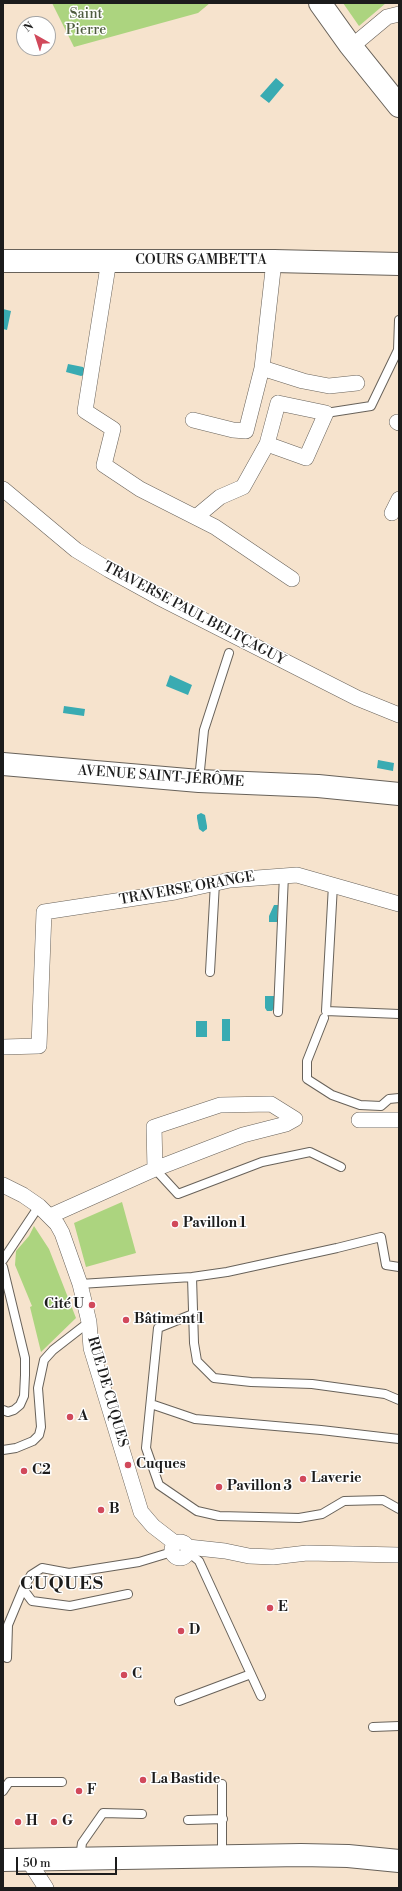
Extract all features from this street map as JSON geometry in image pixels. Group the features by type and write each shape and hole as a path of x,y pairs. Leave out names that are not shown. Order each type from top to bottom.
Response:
{"street":[{"path":"320,3 351,47 399,106"},
{"path":"351,47 387,17 399,14"},
{"path":"109,260 85,410 113,429 104,465 140,489 215,527 292,579"},
{"name":"COURS GAMBETTA","path":"3,261 274,261 399,264"},
{"path":"193,420 233,430 246,431 262,368 274,261"},
{"path":"262,368 303,381 329,386 357,383"},
{"path":"196,517 220,497 243,487 267,444 278,403 326,413 306,458 267,444"},
{"name":"TRAVERSE PAUL BELTÇAGUY","path":"3,489 76,550 109,570 158,597 357,698 399,715"},
{"path":"392,513 399,499"},
{"name":"AVENUE SAINT-JÉRÔME","path":"3,764 199,781 318,786 399,794"},
{"name":"AVENUE SAINT-JÉRÔME","path":"318,786 399,784"},
{"name":"TRAVERSE ORANGE","path":"3,1047 39,1046 44,912 174,892 245,878 297,875 399,904"},
{"path":"44,1211 244,1135 286,1124 295,1119 271,1104 220,1105 154,1127 155,1168"},
{"path":"359,1120 399,1120"},
{"name":"RUE DE CUQUES","path":"3,1185 23,1195 44,1211 57,1224 65,1239 80,1284 89,1322 91,1348 141,1512 154,1526 181,1548"},
{"path":"181,1548 261,1556 307,1553 399,1555"},
{"path":"3,1860 328,1855 399,1861"},
{"path":"28,1860 46,1888"}],"lane":[{"path":"326,413 371,406 398,350 399,320"},
{"path":"199,781 204,730 229,653"},
{"path":"278,1012 284,876"},
{"path":"210,972 215,883"},
{"path":"334,885 326,1011 399,1014"},
{"path":"324,1018 307,1061 307,1079 332,1095 360,1105 381,1106 389,1099 399,1098"},
{"path":"155,1168 178,1194 262,1162 310,1152 340,1167"},
{"path":"3,1260 44,1211"},
{"path":"80,1284 192,1277 227,1272 381,1237 386,1265 399,1267"},
{"path":"3,1267 25,1358 26,1375 24,1396 20,1405 14,1410 8,1412 3,1410"},
{"path":"192,1277 194,1343 197,1361 214,1378 251,1382 312,1384 385,1394 399,1400"},
{"path":"193,1314 158,1328 146,1448 159,1485 196,1511 218,1516 299,1518 322,1514 344,1501 383,1500 399,1509"},
{"path":"3,1450 16,1448 33,1441 38,1435 41,1427 38,1388 44,1360 53,1350 89,1322"},
{"path":"151,1404 195,1419 321,1430 399,1439"},
{"path":"8,1658 8,1625 23,1589 31,1575 42,1568 69,1574 139,1562 181,1548 199,1561 261,1696"},
{"path":"23,1589 32,1601 70,1606 128,1594"},
{"path":"179,1701 251,1674"},
{"path":"373,1727 399,1726"},
{"path":"3,1791 10,1782 62,1782"},
{"path":"222,1784 222,1856"},
{"path":"80,1859 82,1843 103,1813 142,1814"},
{"path":"188,1820 222,1819"}],"green space":[{"name":"Saint Pierre","path":"52,3 210,3 198,13 74,47"},
{"path":"343,3 386,3 359,26"},
{"path":"122,1202 136,1253 86,1267 74,1223"},
{"path":"34,1226 49,1249 76,1318 41,1352 30,1307 32,1306 15,1265 16,1251 29,1236"}],"water":[{"path":"276,78 284,85 269,103 260,96"},
{"path":"3,309 11,311 7,330 3,329"},
{"path":"68,364 83,367 85,370 84,375 81,376 66,372"},
{"path":"170,675 192,685 188,695 166,686"},
{"path":"64,706 85,709 84,716 63,713"},
{"path":"378,760 394,763 393,771 377,768"},
{"path":"201,813 205,815 207,826 207,829 203,832 199,829 197,818 197,815"},
{"path":"274,905 278,905 277,922 269,922 269,916"},
{"path":"265,996 275,996 274,1008 272,1011 267,1011 265,1008"},
{"path":"222,1019 230,1019 230,1041 222,1041"},
{"path":"196,1021 207,1021 207,1037 196,1037"}],"place":[{"name":"Pavillon 1","path":"175,1224"},
{"name":"Cité U","path":"92,1305"},
{"name":"Bâtiment 1","path":"126,1320"},
{"name":"A","path":"70,1417"},
{"name":"Cuques","path":"128,1465"},
{"name":"C2","path":"24,1471"},
{"name":"Laverie","path":"303,1479"},
{"name":"Pavillon 3","path":"219,1487"},
{"name":"B","path":"101,1510"},
{"name":"E","path":"270,1608"},
{"name":"D","path":"181,1631"},
{"name":"C","path":"124,1675"},
{"name":"La Bastide","path":"143,1780"},
{"name":"F","path":"79,1791"},
{"name":"H","path":"18,1822"},
{"name":"G","path":"54,1822"}],"district":[{"name":"CUQUES","path":"62,1585"}]}
